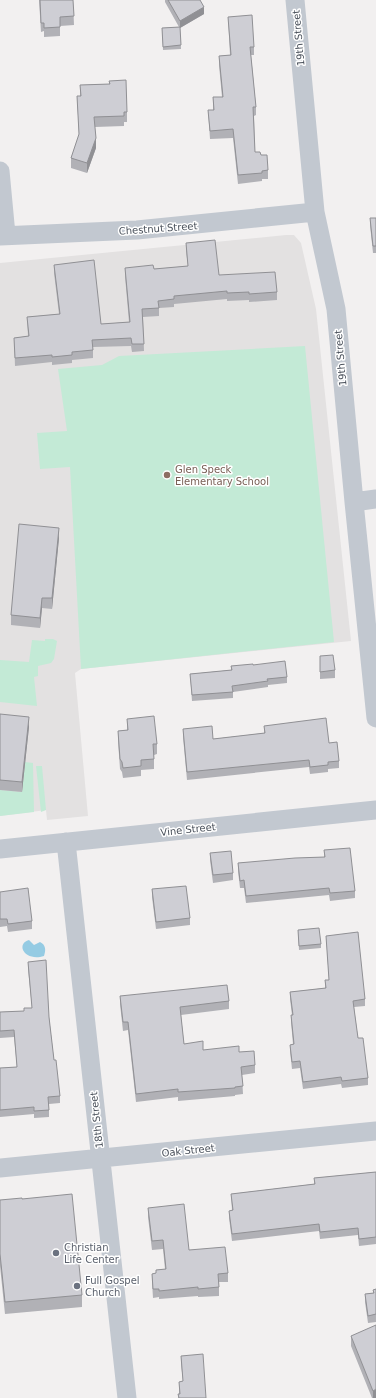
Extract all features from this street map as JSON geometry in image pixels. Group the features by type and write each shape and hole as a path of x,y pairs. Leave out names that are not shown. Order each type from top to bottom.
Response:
{"street":[{"name":"19th Street","path":"295,0 315,212 336,309 376,718"},
{"path":"0,171 3,236"},
{"name":"Chestnut Street","path":"3,236 137,230 315,212"},
{"path":"354,502 376,499"},
{"name":"Vine Street","path":"0,849 376,810"},
{"name":"18th Street","path":"66,842 127,1398"},
{"name":"Oak Street","path":"0,1168 376,1131"}],"shaded area":[{"name":"Glen Speck Elementary School","path":"294,235 301,243 316,309 351,641 81,669 75,673 88,816 47,820 46,810 0,816 0,263"}],"green space":[{"path":"305,346 334,642 81,669 70,467 40,469 37,433 67,431 58,369 102,365 119,356"},
{"path":"45,639 53,639 57,641 54,659 51,663 38,666 38,676 34,677 37,706 0,702 0,660 29,662 32,640 45,641"},
{"path":"25,762 33,763 34,812 0,816 0,790 22,792"},
{"path":"36,766 42,766 46,810 41,812"}],"water":[{"path":"29,940 34,945 40,942 44,946 44,956 32,957 24,952 23,945"}],"building":[{"path":"40,0 73,0 74,16 60,17 60,27 44,28 44,23 41,23"},
{"path":"168,0 200,0 204,7 180,21"},
{"path":"252,15 254,47 250,47 256,107 253,107 255,152 260,152 261,155 267,155 268,170 262,171 262,173 238,175 233,129 210,131 208,110 214,110 213,97 223,97 219,56 231,55 228,17"},
{"path":"180,27 181,45 163,47 162,28"},
{"path":"126,80 127,112 124,112 124,116 94,117 96,138 87,163 71,158 79,134 77,96 81,96 80,85 110,84 109,81"},
{"path":"370,218 376,218 376,246 373,246"},
{"path":"215,240 219,275 275,272 277,292 249,294 249,292 227,293 227,291 174,296 174,299 158,301 159,308 142,309 144,344 132,344 131,338 92,340 93,350 72,352 72,355 15,358 14,338 29,336 27,317 60,314 54,265 94,260 101,324 130,322 125,268 153,265 154,269 188,266 186,243"},
{"path":"19,524 59,528 52,598 42,598 40,618 11,615"},
{"path":"333,655 335,670 320,672 320,656"},
{"path":"285,661 287,677 267,679 268,681 232,686 233,692 192,695 190,674 232,670 231,666"},
{"path":"0,714 29,717 22,782 0,780"},
{"path":"154,716 157,744 153,744 154,759 141,760 141,766 123,768 120,759 118,731 128,730 127,719"},
{"path":"326,718 329,743 337,742 339,761 328,762 328,765 310,767 309,760 187,772 183,729 212,726 213,739 265,733 264,726"},
{"path":"350,848 355,891 330,893 329,888 246,896 244,880 240,881 238,863 325,857 324,850"},
{"path":"231,851 233,873 213,875 210,853"},
{"path":"186,886 190,918 156,922 152,889"},
{"path":"28,888 32,921 8,924 7,919 0,919 0,892"},
{"path":"319,928 321,944 299,946 298,930"},
{"path":"358,932 365,999 353,1001 358,1038 363,1038 368,1078 342,1081 341,1077 303,1082 300,1061 292,1062 290,1045 294,1044 291,1015 293,1015 290,992 326,988 325,980 329,980 326,936"},
{"path":"46,960 49,1017 60,1096 48,1097 49,1110 34,1111 34,1107 0,1110 0,1068 17,1067 14,1030 0,1031 0,1012 24,1011 24,1008 32,1008 28,962"},
{"path":"227,985 229,1001 180,1007 184,1044 203,1041 203,1050 239,1046 239,1052 254,1051 255,1065 241,1067 243,1086 235,1088 178,1092 178,1089 136,1094 128,1022 123,1022 120,996"},
{"path":"376,1172 376,1237 359,1239 358,1228 320,1232 319,1224 232,1234 229,1211 233,1210 231,1194 315,1184 314,1178"},
{"path":"72,1194 82,1295 5,1302 0,1254 0,1200"},
{"path":"184,1204 189,1250 225,1247 228,1273 218,1274 219,1287 198,1289 198,1287 159,1291 159,1289 153,1289 152,1274 156,1273 156,1270 166,1269 163,1240 152,1241 148,1208"},
{"path":"376,1289 376,1314 368,1316 365,1294 374,1293 373,1290"},
{"path":"376,1325 376,1389 373,1391 351,1336"},
{"path":"203,1354 206,1398 179,1398 179,1382 183,1381 181,1356"}],"place":[{"name":"Glen Speck Elementary School","path":"167,475"},
{"name":"Christian Life Center","path":"56,1253"},
{"name":"Full Gospel Church","path":"77,1286"}]}
